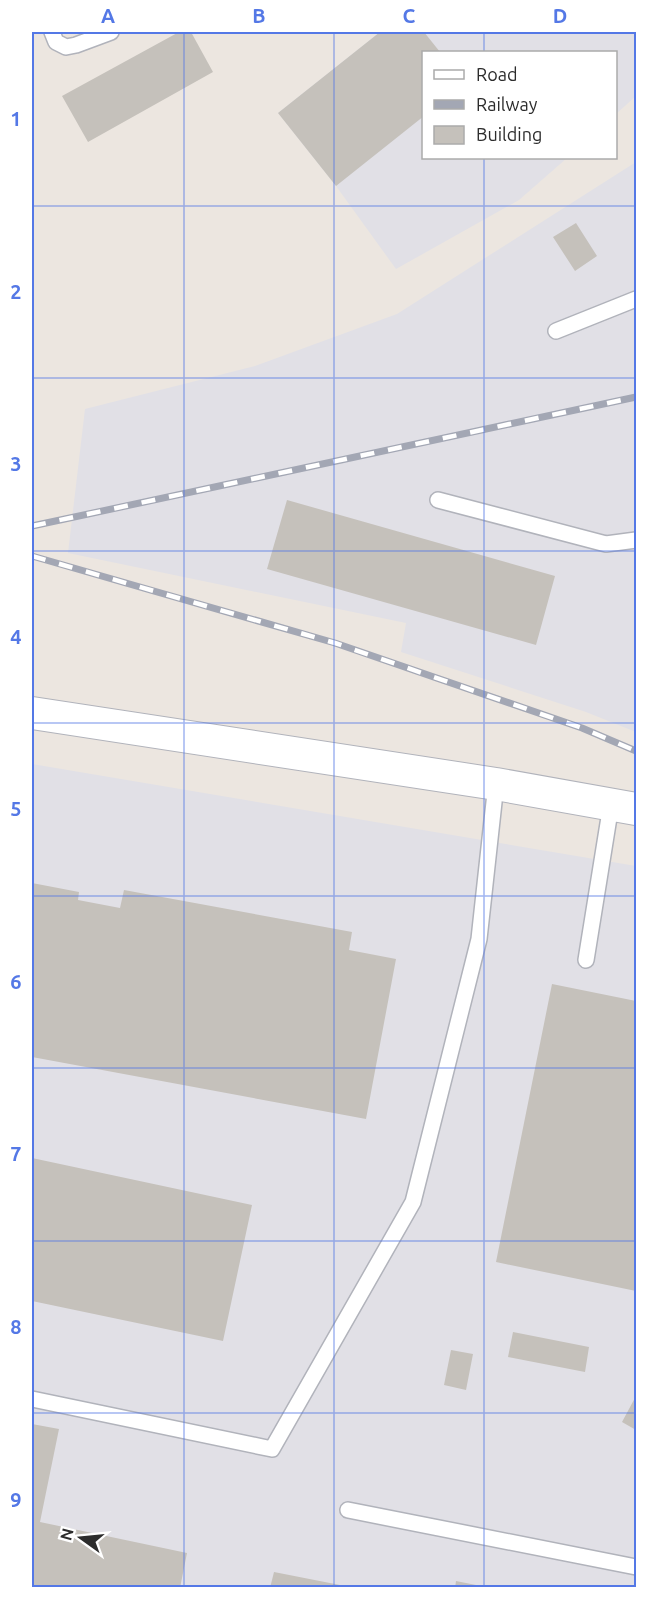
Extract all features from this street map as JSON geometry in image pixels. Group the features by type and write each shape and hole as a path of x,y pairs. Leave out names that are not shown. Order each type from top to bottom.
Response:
{"street":[{"path":"32,713 496,784 624,807"}],"lane":[{"path":"52,32 56,42 66,47 111,32"},
{"path":"556,331 636,299"},
{"path":"438,500 606,544 636,540"},
{"path":"32,1399 272,1449 413,1202 479,939 496,784"},
{"path":"586,960 624,807"},
{"path":"348,1510 636,1567"}],"shaded area":[{"path":"380,32 636,32 636,96 617,113 617,51 422,51 422,159 566,159 519,200 396,269 336,186 278,113"},
{"path":"636,162 636,732 586,712 401,652 406,623 68,553 85,409 255,366 397,314"},
{"path":"32,764 636,866 636,1587 32,1587"}],"building":[{"path":"179,32 191,32 213,72 88,142 62,96"},
{"path":"380,32 424,32 439,51 422,51 422,118 336,186 278,113"},
{"path":"576,223 597,256 575,271 553,237"},
{"path":"287,500 555,576 536,645 267,569"},
{"path":"32,883 79,892 78,900 120,908 124,890 352,932 349,950 396,959 366,1119 32,1057"},
{"path":"552,984 636,1001 636,1291 496,1262"},
{"path":"32,1158 252,1205 223,1341 32,1301"},
{"path":"513,1332 589,1347 585,1372 508,1357"},
{"path":"451,1350 473,1354 466,1390 444,1385"},
{"path":"636,1396 636,1430 622,1422"},
{"path":"32,1424 59,1429 40,1522 187,1553 180,1588 32,1588"},
{"path":"274,1572 345,1586 345,1588 270,1588"},
{"path":"456,1581 481,1586 481,1588 455,1588"}],"railway":[{"path":"32,526 636,397"},
{"path":"32,556 335,643 582,728 636,751"}]}
